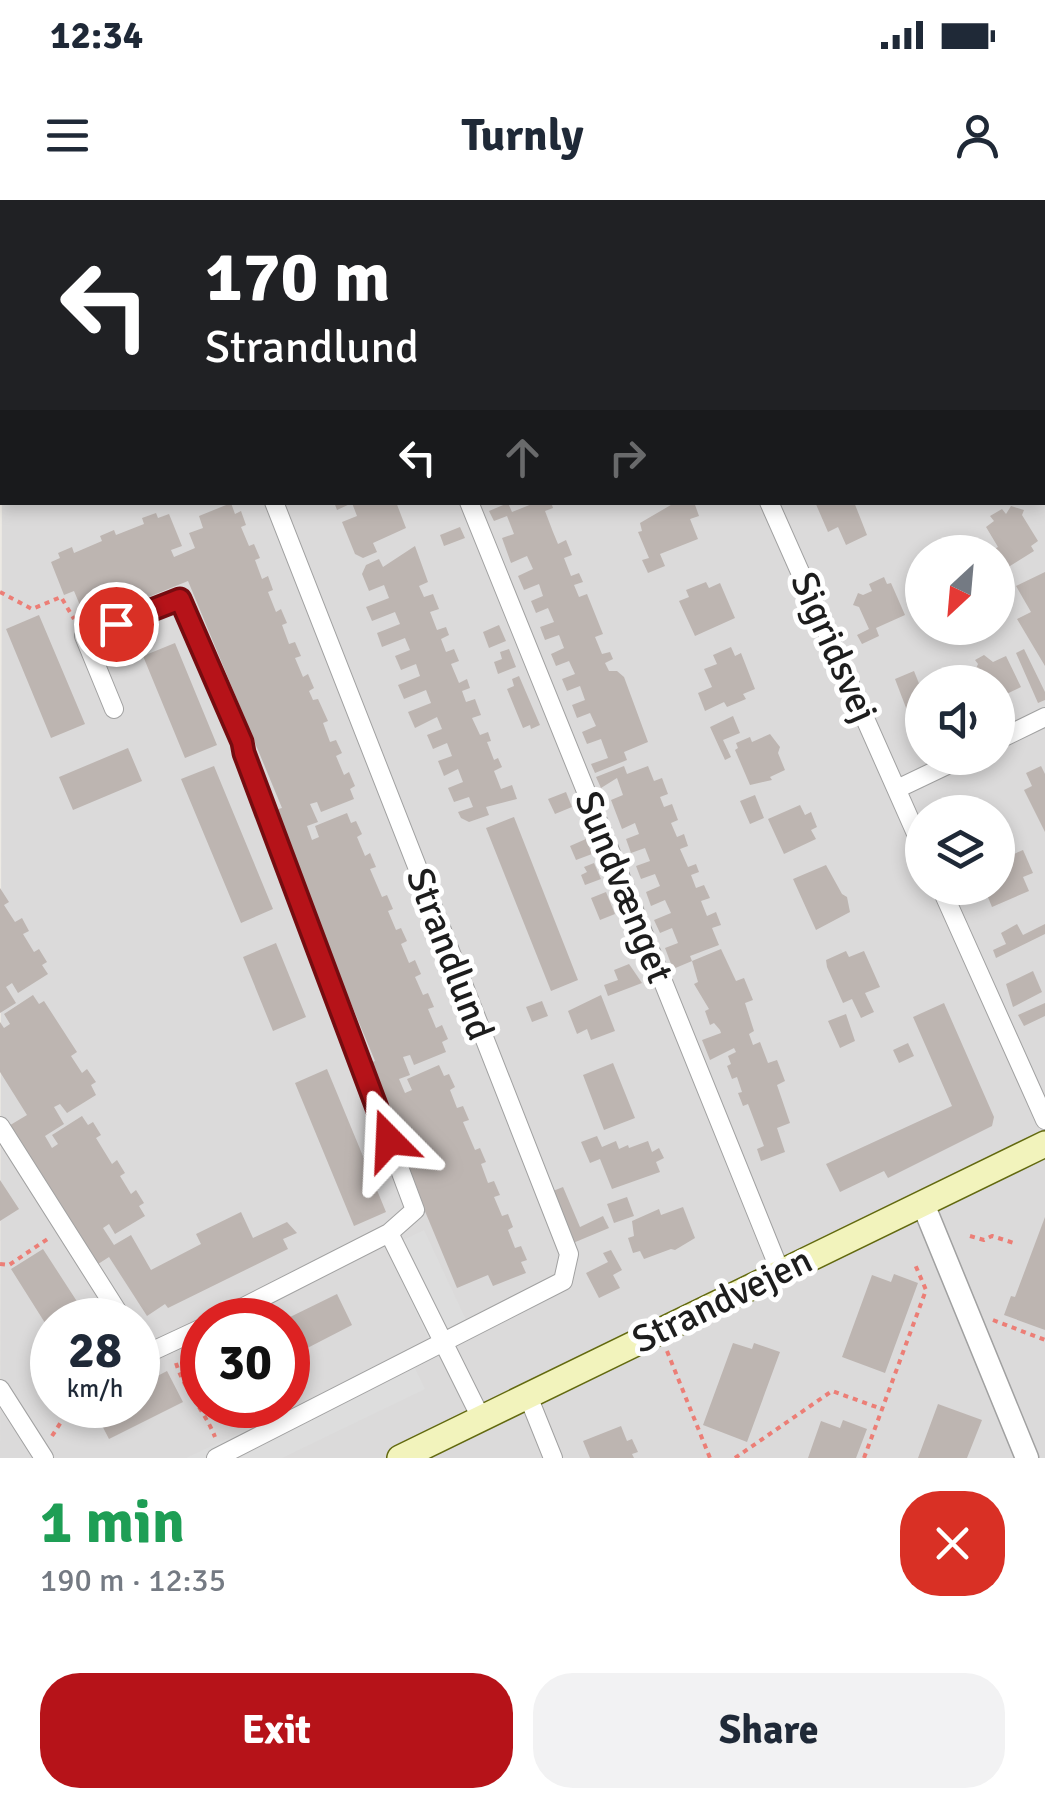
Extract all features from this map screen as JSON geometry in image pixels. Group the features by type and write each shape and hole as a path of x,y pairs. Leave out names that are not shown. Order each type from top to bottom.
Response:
{"main road":[{"name":"Strandvejen","path":"400,1458 1045,1144"}],"street":[{"name":"Strandlund","path":"219,1457 563,1281 569,1254 275,505"},
{"name":"Sundvænget","path":"470,505 780,1271"},
{"name":"Sigridsvej","path":"770,505 905,808"},
{"path":"114,709 84,636 180,599 242,742 415,1210 389,1233 261,1298"},
{"path":"1015,731 1045,716"},
{"path":"897,789 926,775"},
{"path":"949,905 1045,1120"},
{"path":"0,1126 110,1298"},
{"path":"923,1204 1027,1458"},
{"path":"389,1233 481,1418"},
{"path":"160,1347 180,1339"},
{"path":"0,1388 43,1456"},
{"path":"528,1396 554,1458"}],"path":[{"path":"0,592 32,609 61,597 84,636"},
{"path":"0,1264 8,1265 66,1227"},
{"path":"970,1236 984,1240 992,1236 1016,1244"},
{"path":"864,1458 926,1290 914,1262"},
{"path":"990,1319 1045,1340"},
{"path":"658,1331 710,1458"},
{"path":"171,1344 181,1382 192,1401 204,1411 219,1457"},
{"path":"736,1458 832,1391 882,1410"},
{"path":"43,1456 59,1428"}],"shaded area":[{"path":"2,505 1045,505 1045,1458 0,1458"},
{"path":"424,1230 467,1322 429,1340 386,1248"},
{"path":"408,1354 425,1389 282,1458 186,1458 250,1428 310,1428 310,1400"}],"building":[{"path":"226,505 232,505 235,514 241,511 246,525 241,527 249,546 254,544 260,558 255,560 262,579 268,576 273,590 268,592 276,612 281,609 287,623 282,625 289,644 295,642 301,656 295,658 303,677 308,674 314,688 309,691 313,700 318,699 328,721 323,723 330,742 336,740 342,753 336,756 344,775 349,772 355,786 350,789 354,799 321,812 317,802 310,804 318,822 307,826 312,840 319,837 315,826 347,813 351,823 356,821 362,834 357,837 365,856 370,853 376,867 370,869 382,897 387,895 393,909 388,911 396,930 401,928 407,941 401,944 409,963 415,960 421,974 415,977 434,1007 428,1009 436,1028 442,1025 448,1039 442,1042 446,1052 414,1065 410,1055 403,1057 410,1075 399,1079 405,1093 412,1090 407,1079 439,1065 444,1076 449,1074 457,1108 463,1106 469,1120 463,1122 475,1150 480,1148 486,1162 481,1164 488,1183 494,1181 500,1195 494,1197 502,1216 508,1214 513,1227 508,1230 515,1248 521,1246 527,1260 521,1262 526,1273 493,1286 488,1275 457,1288 364,1065 375,1061 271,811 282,808 188,581 87,622 74,591 64,595 51,562 60,558 58,553 72,547 74,553 102,541 100,536 114,530 116,535 144,524 142,518 156,513 158,518 169,514 182,546 171,550 174,557 195,548 189,533 203,528 199,516"},
{"path":"353,505 397,505 406,528 373,543 377,552 363,558 355,554 342,522 357,516"},
{"path":"509,505 512,512 530,505 552,505 545,511 553,532 558,544 566,540 572,555 564,558 571,576 579,573 583,582 574,585 579,597 587,594 603,634 595,637 602,654 610,652 613,659 605,663 609,671 624,677 648,742 624,752 627,760 595,773 591,764 608,758 601,739 587,744 582,732 596,726 590,713 577,718 572,705 585,700 580,686 567,691 562,679 575,674 569,661 556,666 551,654 564,648 559,635 545,640 540,627 554,622 548,608 536,613 531,601 543,596 539,584 524,590 518,576 533,569 527,556 511,563 502,538 514,534 507,516 494,521 489,511"},
{"path":"671,505 695,505 699,516 690,519 698,539 660,554 665,566 648,573 642,560 649,558 638,532 642,531 640,523"},
{"path":"816,505 855,505 867,535 846,545 838,527 828,532"},
{"path":"1011,506 1024,510 1022,515 1038,541 1031,546 1034,551 1015,563 1015,535 991,535 986,527 994,521 990,516 1002,509 1006,514"},
{"path":"460,527 465,538 444,546 440,535"},
{"path":"415,546 428,582 419,586 424,597 433,594 439,609 430,612 437,630 446,627 449,635 441,639 446,652 454,649 459,661 451,664 459,683 467,679 470,688 462,691 466,702 475,699 481,715 472,718 480,735 488,732 491,741 487,742 494,760 498,758 502,767 494,771 501,789 512,785 517,799 486,807 489,815 469,822 458,812 473,807 469,797 454,802 448,788 463,782 458,769 444,776 438,761 452,756 447,743 433,749 427,735 442,729 437,717 415,728 408,712 431,703 426,690 404,699 398,685 420,676 416,664 401,670 395,656 410,650 405,638 382,647 377,633 400,624 395,612 372,621 366,607 389,598 384,585 369,591 362,574 366,565 379,559 383,567"},
{"path":"1045,572 1045,666 1017,619 1031,612 1016,586"},
{"path":"884,577 887,584 891,583 905,615 876,628 879,636 862,644 857,635 869,629 859,607 853,605 858,593 872,591 869,584"},
{"path":"706,582 709,588 720,583 735,618 695,636 679,601 689,597 686,590"},
{"path":"39,615 85,724 51,738 6,629"},
{"path":"499,625 506,641 489,648 483,632"},
{"path":"175,643 217,745 185,758 143,656"},
{"path":"731,647 735,656 741,653 755,689 743,694 746,699 727,707 724,702 705,711 698,693 712,687 704,669 717,664 713,655"},
{"path":"509,649 516,667 498,674 494,662 502,659 500,652"},
{"path":"1024,649 1045,692 1045,700 1038,703 1016,653"},
{"path":"984,655 993,662 1006,656 1010,665 978,665 975,660"},
{"path":"905,675 905,705 895,679"},
{"path":"519,676 540,725 531,729 530,725 523,728 507,689 514,686 512,679"},
{"path":"733,716 740,733 723,740 731,757 725,760 710,727"},
{"path":"770,734 780,747 778,753 785,770 770,777 772,780 750,785 735,750 736,743 750,737 752,742"},
{"path":"128,748 142,781 73,810 59,777"},
{"path":"214,766 273,909 241,923 181,779"},
{"path":"624,766 627,774 648,766 654,781 662,778 668,794 660,797 664,807 672,804 678,820 671,823 677,837 684,834 688,846 680,849 688,867 696,864 699,872 691,875 696,888 704,885 710,898 701,901 707,916 716,912 721,925 712,928 719,945 690,956 692,961 673,969 665,948 678,943 672,928 660,933 654,920 671,913 665,900 651,906 646,892 660,886 655,874 641,879 636,866 650,861 645,848 631,853 626,839 639,834 635,823 622,829 611,800 623,795 617,778 601,788 596,777"},
{"path":"1041,766 1045,774 1045,832 1024,790 1032,786 1026,773"},
{"path":"566,792 572,807 555,814 548,799"},
{"path":"755,795 764,818 750,824 740,801"},
{"path":"800,805 805,815 811,812 817,827 811,830 816,839 784,854 768,819"},
{"path":"514,817 578,980 551,991 486,828"},
{"path":"586,839 592,854 576,860 570,846"},
{"path":"1023,850 1033,873 1023,877 1029,891 1015,897 1015,854"},
{"path":"594,863 601,879 585,885 581,875 587,872 584,867"},
{"path":"826,865 847,897 850,912 816,930 793,879"},
{"path":"0,888 9,902 4,905 15,922 22,918 29,931 23,934 34,952 39,949 47,962 42,965 48,974 18,993 12,983 6,987 16,1003 0,1013"},
{"path":"606,892 615,914 600,920 591,898"},
{"path":"1017,924 1023,935 1045,924 1045,934 996,958 993,950 1006,944 1001,933"},
{"path":"276,943 306,1017 273,1031 243,957"},
{"path":"721,949 736,981 744,978 753,1000 745,1003 754,1031 749,1034 753,1045 760,1042 768,1063 777,1060 785,1081 777,1085 790,1123 777,1128 785,1152 761,1161 757,1149 764,1146 748,1104 743,1106 737,1077 732,1079 727,1066 731,1064 728,1056 736,1052 734,1048 710,1060 702,1040 721,1033 714,1023 710,1025 705,1011 709,1009 694,984 698,982 692,961"},
{"path":"846,951 849,957 864,951 880,987 865,993 874,1012 861,1018 852,999 843,1003 827,967 826,960"},
{"path":"629,964 642,983 608,996 604,985 618,980 614,970"},
{"path":"1033,971 1042,992 1013,1007 1006,984"},
{"path":"33,995 39,1004 44,1001 77,1052 71,1056 82,1073 87,1069 96,1082 91,1085 96,1095 67,1113 60,1104 54,1107 64,1124 45,1136 52,1148 58,1144 52,1135 82,1116 88,1125 93,1122 101,1135 96,1138 112,1164 117,1160 125,1173 120,1176 131,1194 136,1190 144,1203 139,1206 145,1216 115,1234 109,1224 103,1228 114,1245 131,1235 151,1270 201,1244 196,1234 241,1212 253,1238 287,1222 297,1233 283,1239 288,1249 188,1298 180,1298 180,1302 168,1308 165,1304 160,1307 160,1298 135,1298 109,1257 95,1266 7,1127 27,1115 0,1072 0,1022 4,1028 10,1024 4,1014"},
{"path":"601,995 615,1031 591,1040 587,1029 577,1034 568,1011"},
{"path":"542,1001 548,1016 532,1022 526,1007"},
{"path":"944,1003 994,1117 992,1126 888,1178 884,1171 840,1192 826,1164 952,1106 913,1017"},
{"path":"1045,1003 1045,1016 1024,1026 1018,1015"},
{"path":"846,1014 855,1041 840,1048 828,1021"},
{"path":"908,1043 914,1056 899,1063 893,1050"},
{"path":"613,1063 635,1118 604,1130 583,1075"},
{"path":"327,1069 386,1212 354,1226 295,1083"},
{"path":"597,1136 602,1147 616,1141 619,1149 648,1141 652,1152 659,1148 664,1158 656,1162 660,1172 612,1189 600,1159 590,1163 581,1142"},
{"path":"0,1180 19,1209 0,1221"},
{"path":"563,1187 580,1227 603,1216 609,1228 573,1243 553,1191"},
{"path":"627,1197 634,1216 614,1223 607,1204"},
{"path":"683,1207 695,1238 675,1250 644,1259 640,1251 633,1253 628,1238 634,1236 632,1221 659,1209 661,1215"},
{"path":"1045,1217 1045,1330 1004,1315 1011,1296 1015,1297"},
{"path":"43,1249 75,1298 30,1299 11,1269"},
{"path":"611,1250 622,1270 613,1275 620,1288 599,1298 586,1273 608,1262 603,1253"},
{"path":"894,1274 918,1283 885,1373 842,1357 872,1275 891,1282"},
{"path":"337,1294 352,1325 310,1347 310,1307"},
{"path":"733,1343 752,1349 754,1343 780,1352 747,1442 703,1425"},
{"path":"167,1371 180,1404 160,1414 160,1375"},
{"path":"938,1404 982,1420 967,1458 918,1458"},
{"path":"843,1420 867,1429 856,1458 808,1458 821,1421 840,1428"},
{"path":"621,1426 627,1441 632,1439 638,1452 632,1454 634,1458 590,1458 583,1441"},
{"path":"103,1428 131,1428 109,1439"}],"route":[{"path":"116,624 180,599 242,742 389,1140"}]}
